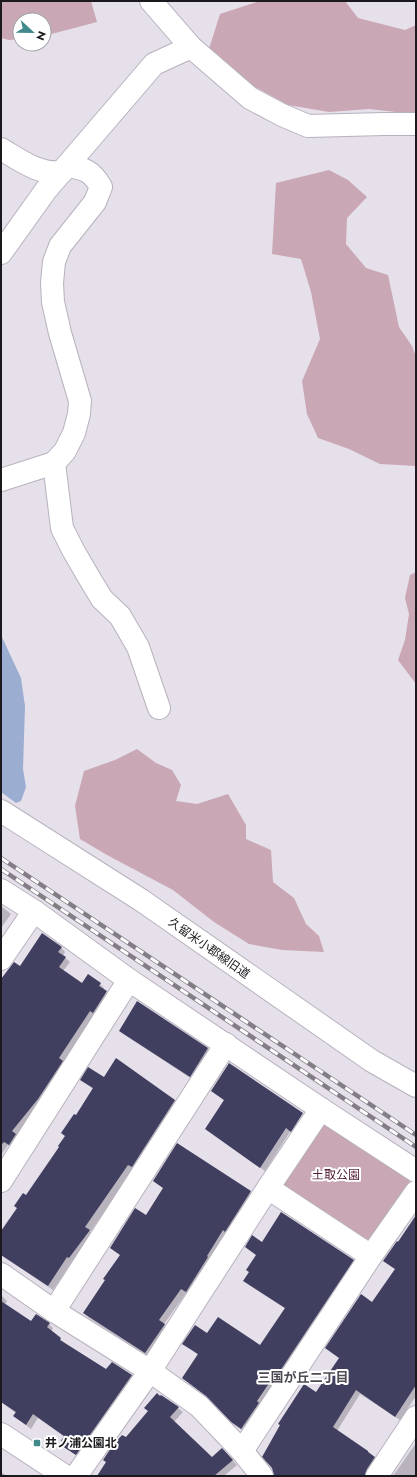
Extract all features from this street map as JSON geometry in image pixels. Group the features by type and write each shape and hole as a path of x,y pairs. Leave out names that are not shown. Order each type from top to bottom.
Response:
{"street":[{"path":"151,1 191,47 250,98 282,115 308,126 416,124"},
{"path":"1,253 46,190 154,64 191,47"},
{"path":"1,149 40,171 51,174 64,169 82,168 95,176 101,187 95,202 60,246 54,262 52,283 53,302 60,333 80,400 79,414 74,433 65,451 54,463 1,480"},
{"path":"54,463 62,528 91,582 102,599 120,616 138,647 159,708"},
{"name":"久留米小郡線旧道","path":"1,811 141,900 372,1061 416,1086"},
{"path":"1,890 36,913 129,980 321,1109 416,1170"},
{"path":"1,959 36,913"},
{"path":"1,971 36,913"},
{"path":"1,1181 129,980"},
{"path":"54,1311 226,1044"},
{"path":"76,1476 150,1371 268,1188 321,1109"},
{"path":"268,1188 371,1256"},
{"path":"242,1451 371,1256 416,1192"},
{"path":"1,1274 54,1311 150,1371 199,1406 242,1451 262,1476"},
{"path":"377,1476 416,1417"},
{"path":"1,1434 65,1476"}],"green space":[{"path":"1,1 91,1 97,22 52,34 52,12 12,12 12,40 1,38"},
{"path":"260,1 345,1 358,18 405,30 416,25 416,116 414,114 369,109 329,112 288,105 241,79 209,49 220,14"},
{"path":"329,170 348,180 367,197 347,218 346,244 366,268 388,275 399,327 412,346 416,357 416,466 380,464 349,449 318,438 307,414 302,381 320,339 311,292 301,259 272,254 276,183"},
{"path":"416,572 416,684 398,660 405,640 409,614 405,598 410,575"},
{"path":"137,749 156,763 172,770 181,785 176,801 197,804 228,794 246,825 246,839 271,850 273,882 294,898 306,924 319,936 324,952 282,950 249,944 214,922 173,890 80,839 75,806 84,771 115,760"},
{"name":"土取公園","path":"330,1121 409,1175 410,1185 369,1246 279,1188 319,1123"}],"water":[{"path":"1,635 21,678 25,706 23,769 26,787 21,801 16,803 1,792"}],"building":[{"path":"42,933 62,947 58,952 66,957 59,967 82,983 88,974 101,983 99,986 107,991 93,1013 90,1011 59,1058 63,1061 38,1099 12,1131 16,1134 9,1145 4,1142 1,1145 1,979 14,962 20,966"},
{"path":"137,1001 208,1048 190,1077 119,1031"},
{"path":"116,1058 175,1100 132,1167 128,1165 85,1227 90,1230 69,1258 67,1257 48,1286 1,1255 1,1231 17,1208 14,1206 23,1193 26,1195 59,1147 58,1146 65,1136 61,1133 74,1114 76,1115 93,1088 80,1080 88,1067 104,1077"},
{"path":"229,1063 303,1113 291,1132 286,1128 260,1168 205,1129 224,1100 211,1091"},
{"path":"177,1143 251,1191 225,1232 223,1230 186,1292 181,1289 159,1320 165,1324 145,1353 83,1313 105,1280 103,1279 120,1255 110,1248 135,1208 146,1215 163,1188 153,1181"},
{"path":"281,1212 354,1260 276,1377 274,1376 257,1401 259,1403 241,1429 231,1422 206,1396 182,1378 198,1354 182,1344 195,1325 207,1333 218,1317 260,1345 285,1308 243,1281 249,1272 246,1270 256,1255 245,1247 252,1235 262,1242"},
{"path":"416,1215 416,1385 395,1417 356,1390 333,1427 375,1457 367,1469 365,1476 274,1476 272,1468 262,1457 280,1425 278,1424 304,1384 316,1392 339,1358 325,1348 361,1294 372,1302 395,1269 383,1261"},
{"path":"1,1301 31,1321 36,1314 50,1323 47,1327 61,1338 60,1340 106,1369 112,1362 132,1375 76,1455 62,1446 64,1443 61,1441 64,1436 33,1414 26,1425 13,1416 16,1412 1,1402"},
{"path":"157,1393 179,1407 170,1417 212,1457 222,1448 233,1460 214,1476 97,1476 106,1462 103,1460 113,1445 122,1435 126,1437 148,1411 144,1408"}],"railway":[{"path":"1,858 416,1135"},
{"path":"1,869 416,1147"}],"place":[{"name":"井ノ浦公園北","path":"37,1443"}],"district":[{"name":"三国が丘二丁目","path":"303,1377"}]}
